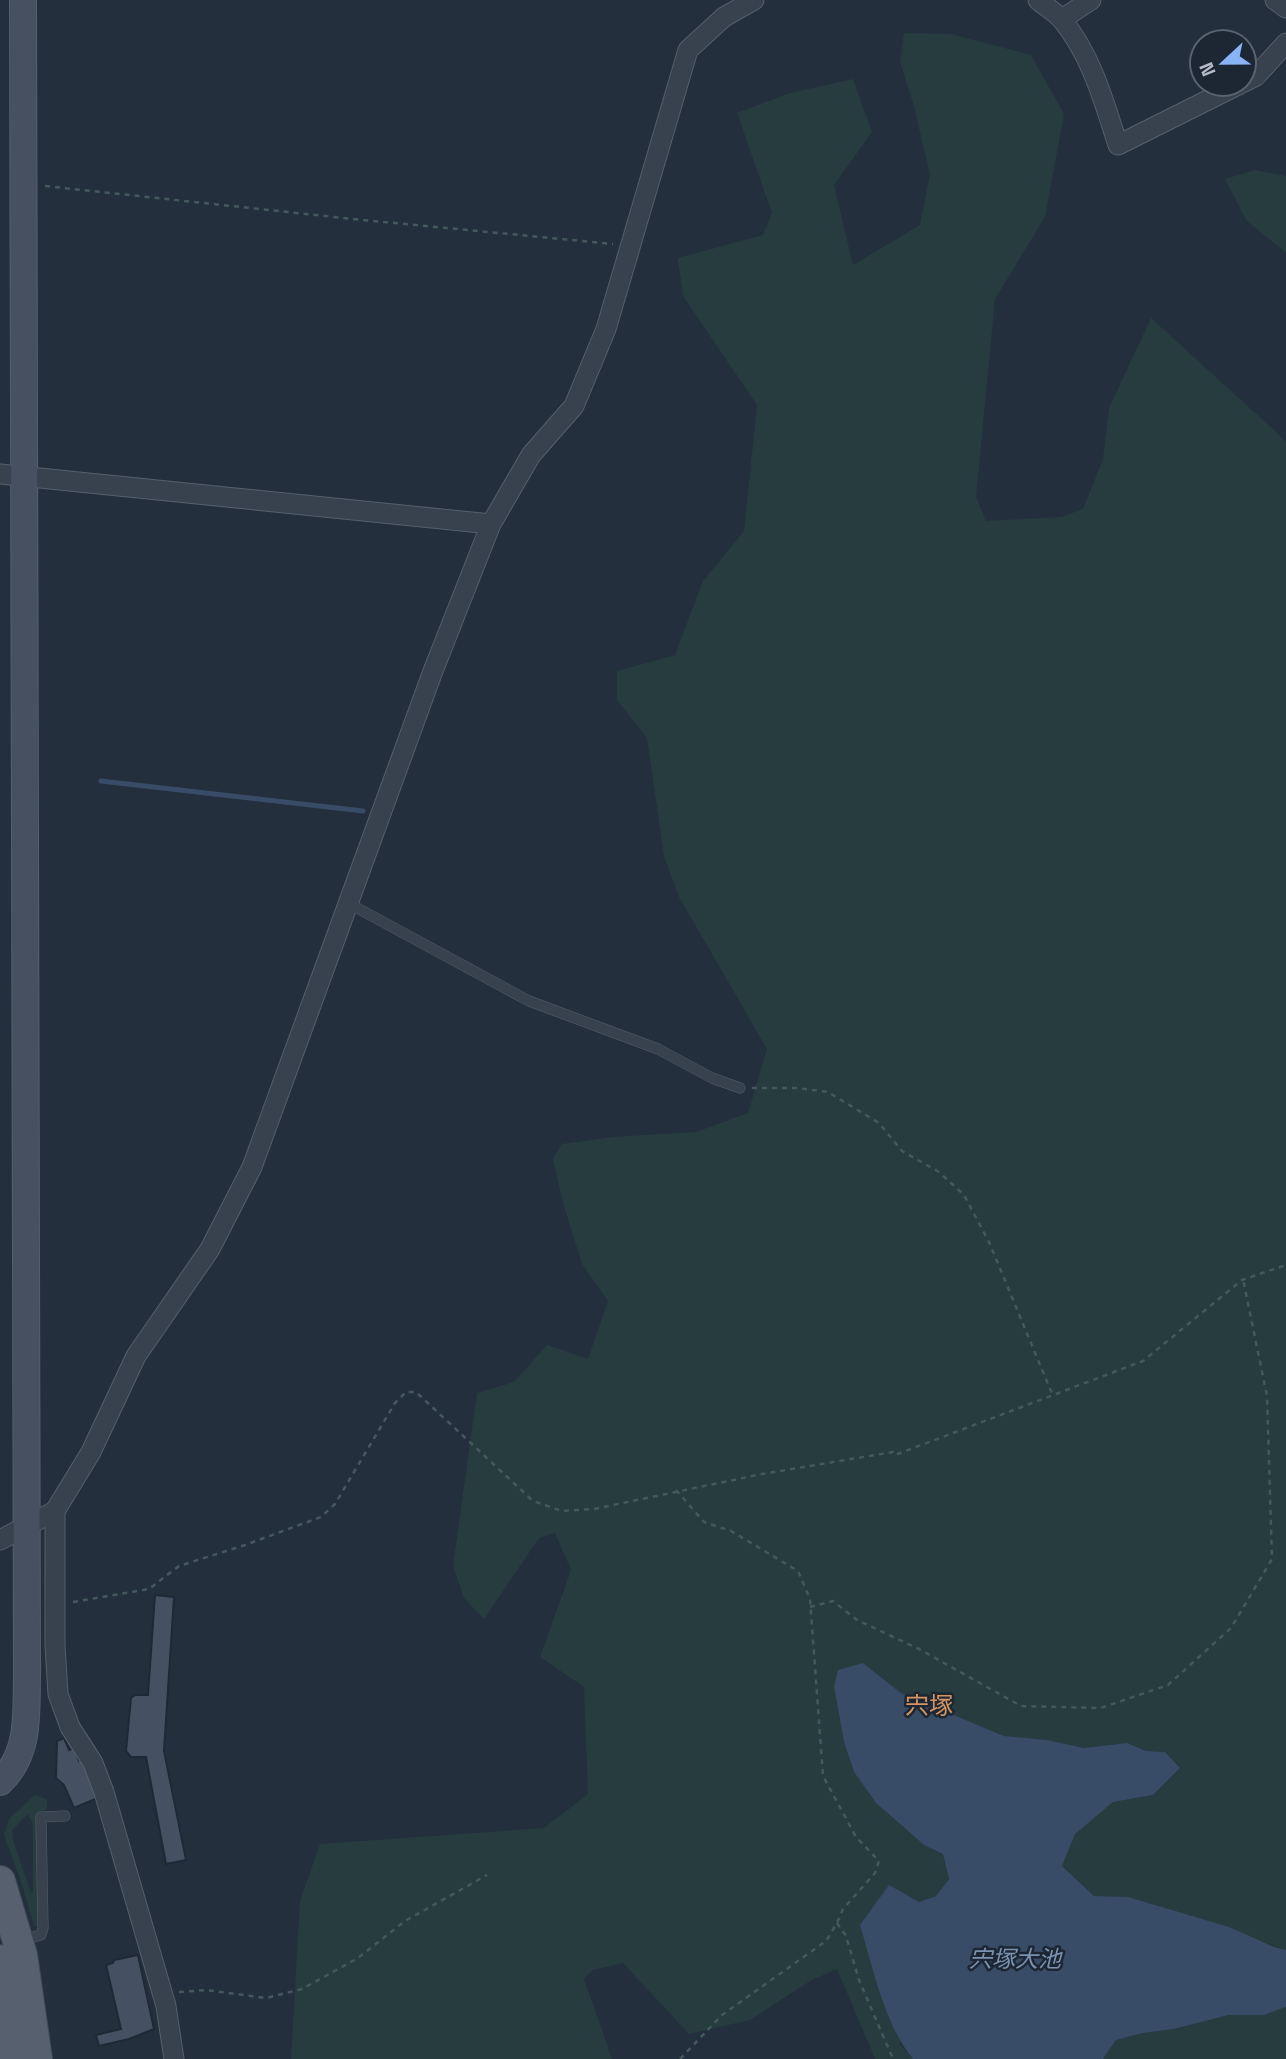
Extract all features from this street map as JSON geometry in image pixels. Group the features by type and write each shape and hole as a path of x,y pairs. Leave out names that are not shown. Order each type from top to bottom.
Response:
{"main road":[{"path":"0,1881 9,1951 9,2009 13,2059"},
{"path":"9,1951 30,2001 37,2059"}],"street":[{"path":"0,1782 12,1771 22,1746 26,1722 26,1527 12,475 24,183 23,0"},
{"path":"0,1540 55,1511 91,1452 136,1356 210,1249 252,1167 433,671 491,524 531,455 574,406 606,329 688,50 724,17 754,0"},
{"path":"1038,0 1062,19 1083,52 1099,86 1118,145 1212,98"},
{"path":"1062,19 1091,0"},
{"path":"1275,0 1286,8"},
{"path":"1258,74 1286,43"},
{"path":"12,475 491,524"},
{"path":"55,1511 58,1694 70,1727 99,1777 162,1993 174,2059"}],"lane":[{"path":"348,903 529,1001 658,1049 712,1078 740,1088"},
{"path":"9,1951 41,1936 41,1816 65,1816"}],"path":[{"path":"24,183 631,246"},
{"path":"740,1088 796,1088 828,1092 879,1123 902,1150 939,1172 964,1195 989,1241 1053,1396"},
{"path":"55,1601 71,1603 149,1589 179,1566 320,1517 335,1504 395,1403 406,1392 416,1392 533,1501 562,1511 594,1509 676,1490 892,1452 895,1455 1143,1361 1242,1280 1286,1265"},
{"path":"810,1607 833,1601 857,1620 919,1649 1021,1706 1101,1708 1168,1685 1231,1628 1272,1559 1267,1396 1242,1280"},
{"path":"676,1490 704,1522 731,1531 798,1571 810,1600 823,1776 856,1837 880,1861 875,1873 843,1909 825,1941 722,2015 680,2059"},
{"path":"162,1993 206,1990 266,1998 302,1989 358,1958 405,1921 487,1875"},
{"path":"837,1923 846,1936 859,1980 893,2059"}],"green space":[{"path":"904,33 951,34 1031,55 1064,114 1045,217 995,299 976,497 986,521 1061,517 1083,509 1103,459 1109,408 1151,318 1286,441 1286,1950 1128,1897 1094,1896 1061,1865 1074,1834 1113,1802 1153,1795 1180,1768 1165,1752 1146,1751 1127,1743 1084,1748 1046,1740 1004,1736 901,1693 863,1663 834,1687 844,1742 854,1772 876,1803 924,1845 943,1854 949,1879 936,1896 919,1902 900,2044 913,2059 875,2059 837,1969 812,1980 750,2020 689,2034 623,1963 593,1970 584,1979 612,2059 291,2059 300,1901 320,1844 544,1828 588,1794 584,1687 540,1657 571,1570 555,1533 539,1538 484,1619 464,1598 453,1566 477,1393 514,1382 547,1345 588,1359 608,1301 582,1264 563,1203 553,1159 562,1144 613,1137 696,1132 748,1113 767,1049 679,897 664,856 647,738 617,700 617,671 675,655 703,581 744,531 757,405 683,296 678,258 763,235 772,213 737,113 790,93 853,79 872,132 834,185 853,265 920,225 930,174 900,62"},
{"path":"1255,170 1286,176 1286,253 1246,220 1225,179"},
{"path":"35,1795 47,1799 47,1809 37,1814 38,1926 34,1926 4,1835 9,1819","holes":["28,1814 33,1824 33,1892 31,1893 12,1830"]},
{"path":"1286,2007 1286,2059 1103,2059 1116,2040 1229,2015 1264,2015"}],"water":[{"name":"宍塚大池","path":"863,1663 901,1693 1004,1736 1047,1740 1084,1748 1127,1743 1146,1751 1165,1752 1180,1768 1153,1795 1113,1802 1075,1834 1062,1866 1094,1896 1128,1897 1229,1927 1286,1950 1286,2007 1264,2015 1229,2015 1116,2040 1103,2059 913,2059 903,2046 888,2014 860,1925 889,1885 919,1902 936,1896 949,1879 943,1854 924,1845 876,1803 854,1772 844,1742 834,1687 838,1670"}],"building":[{"path":"155,1595 174,1597 164,1751 186,1860 166,1864 146,1757 131,1757 126,1751 131,1698 135,1695 148,1695"},
{"path":"64,1738 69,1750 74,1748 79,1761 84,1759 100,1797 74,1808 64,1785 56,1778 57,1741"},
{"path":"138,1955 154,2029 129,2039 99,2046 96,2035 121,2029 106,1965 114,1960"}],"waterway":[{"path":"101,781 363,811"}],"district":[{"name":"宍塚","path":"929,1705"}]}
